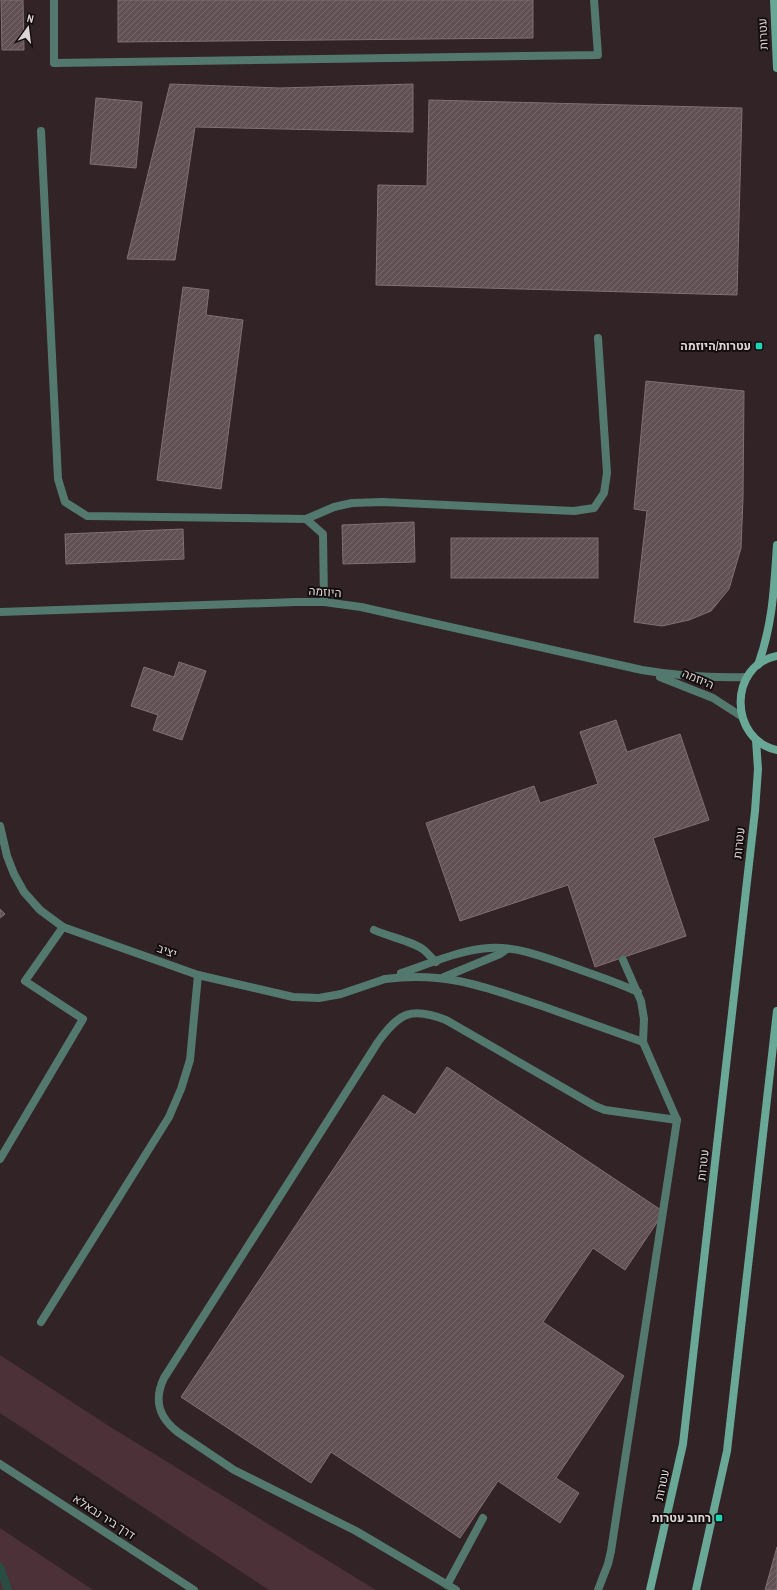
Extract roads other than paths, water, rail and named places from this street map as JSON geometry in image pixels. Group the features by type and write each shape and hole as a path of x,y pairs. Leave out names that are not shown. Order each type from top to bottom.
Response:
{"street":[{"path":"54,0 54,63 598,55 594,0"},
{"name":"עטרות","path":"774,0 777,68"},
{"path":"41,130 58,479 65,502 87,516 306,519 334,507 352,503 375,502 574,511 594,508 604,493 607,472 598,338"},
{"path":"306,519 323,534 324,602"},
{"path":"777,545 770,626 758,664 747,677 742,690 740,703 741,716 747,729 756,740 770,749 777,750"},
{"name":"היוזמה","path":"0,612 324,602 361,607 642,670 680,676 714,678 747,677"},
{"path":"758,664 777,656"},
{"name":"היוזמה","path":"642,670 679,683 713,698 741,716"},
{"name":"עטרות","path":"650,1590 683,1444 755,811 758,769 756,740"},
{"name":"יציב","path":"0,826 3,858 24,892 40,910 63,927 198,974 293,997 319,998 341,994 384,979"},
{"path":"0,1159 82,1019 25,981 63,927"},
{"path":"374,930 413,944 424,950 436,962"},
{"path":"384,979 471,951 489,948 522,950 536,954 638,992"},
{"path":"443,978 500,954 507,949"},
{"path":"598,1590 608,1564 611,1551 677,1120 643,1042 644,1019 641,1002 623,960"},
{"path":"41,1322 169,1116 181,1089 190,1060 198,974"},
{"path":"384,979 423,976 463,981 494,990 643,1042"},
{"path":"696,1590 727,1451 777,1011"},
{"path":"456,1590 356,1531 234,1470 179,1433 171,1427 160,1411 158,1394 164,1378 378,1042 389,1027 403,1016 424,1013 446,1020 595,1106 605,1110 677,1120"},
{"name":"דרך ביר נבאלא","path":"0,1464 194,1590"},
{"path":"447,1585 483,1518"}],"waterway":[{"path":"0,1567 8,1590"}],"place":[{"name":"עטרות/היוזמה","path":"759,346"},
{"name":"רחוב עטרות","path":"719,1518"}]}
